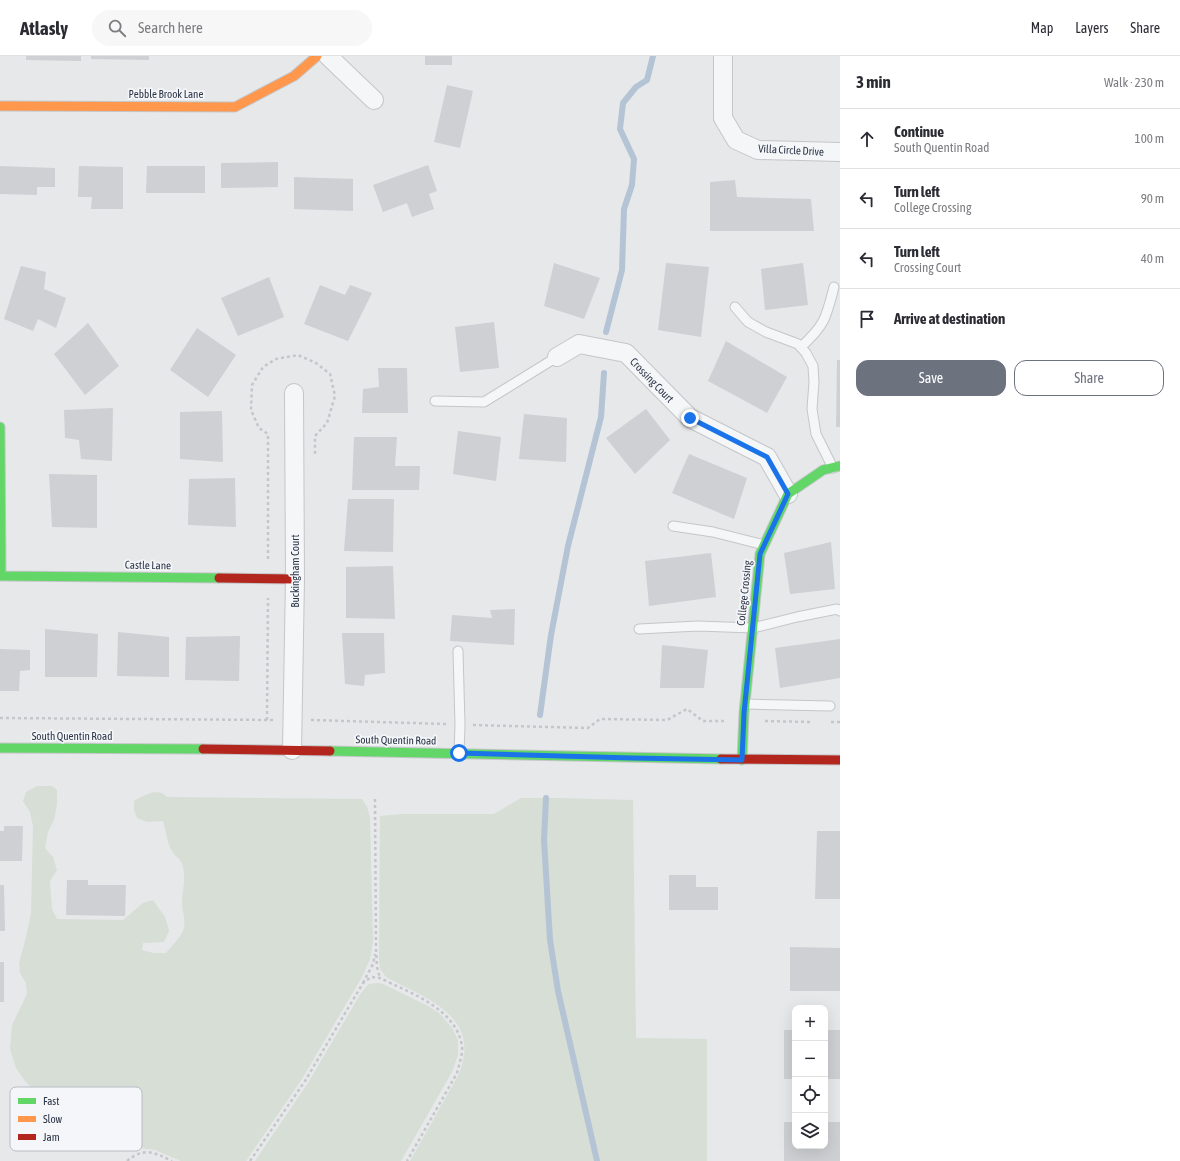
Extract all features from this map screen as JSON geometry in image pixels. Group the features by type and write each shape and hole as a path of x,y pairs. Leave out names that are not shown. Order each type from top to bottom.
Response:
{"street":[{"name":"Pebble Brook Lane","path":"0,106 235,107 294,76 317,56"},
{"path":"328,56 374,100"},
{"name":"Villa Circle Drive","path":"724,56 723,118 736,140 758,150 840,152"},
{"name":"Crossing Court","path":"557,358 578,344 626,353 690,418 767,457 788,494"},
{"name":"Buckingham Court","path":"292,750 295,579 294,393"},
{"name":"Castle Lane","path":"0,427 1,576 295,579"},
{"path":"788,494 823,470 837,467"},
{"name":"College Crossing","path":"742,760 745,704 760,554 788,494"},
{"name":"South Quentin Road","path":"0,748 292,750 632,758 840,760"}],"lane":[{"path":"801,347 822,326 827,314 834,287"},
{"path":"735,307 748,322 766,332 798,344 806,353 813,366 814,382 812,409 816,434 837,467"},
{"path":"435,401 484,402 557,358"},
{"path":"673,526 713,532 764,546"},
{"path":"639,629 698,626 753,628 796,617 837,609 840,611"},
{"path":"458,651 460,725 459,753"},
{"path":"745,704 830,706"}],"path":[{"path":"0,718 292,720 588,728 600,719 667,720 687,709 703,722 818,722"},
{"path":"825,722 840,722"},
{"path":"375,799 376,950 377,967 380,978"},
{"path":"250,1161 305,1081 363,983 373,964 376,950"},
{"path":"363,983 372,977 380,978 435,1006 448,1017 458,1032 462,1046 461,1058 457,1073 407,1161"},
{"path":"127,1161 135,1154 144,1152 160,1155 172,1161"}],"shaded area":[{"path":"37,786 52,786 57,790 57,804 54,820 48,832 45,848 53,857 57,870 50,881 52,909 57,919 123,920 143,903 153,900 165,917 169,931 164,942 143,943 142,950 153,953 166,953 183,932 185,922 182,903 184,870 180,860 170,848 163,821 147,822 137,818 134,810 134,801 146,794 155,792 163,794 167,797 362,799 367,807 370,818 373,941 370,959 362,977 302,1079 246,1161 181,1161 155,1150 142,1148 142,1087 31,1087 16,1068 10,1049 12,1025 27,994 26,983 20,973 19,963 31,913 33,826 30,812 23,801 26,792"},
{"path":"521,798 633,800 636,1038 707,1039 707,1161 410,1161 459,1074 464,1054 463,1037 457,1024 446,1012 418,993 386,977 380,969 380,816 402,814 494,814"},
{"path":"369,984 383,984 428,1006 440,1014 452,1028 458,1040 458,1055 452,1072 401,1161 255,1161 308,1083 361,993"}],"building":[{"path":"26,56 81,56 81,61 26,60"},
{"path":"91,56 149,56 149,60 91,59"},
{"path":"425,56 452,56 452,65 425,65"},
{"path":"447,85 473,91 460,148 434,142"},
{"path":"278,162 278,187 221,188 221,163"},
{"path":"428,165 437,191 429,194 434,209 412,217 407,203 383,212 373,185"},
{"path":"0,166 55,168 55,187 37,187 37,195 0,194"},
{"path":"79,166 123,167 123,209 91,209 92,197 78,197"},
{"path":"147,166 205,166 205,193 146,193"},
{"path":"294,177 353,179 353,211 294,209"},
{"path":"735,180 737,197 811,199 814,231 710,231 710,182"},
{"path":"554,263 600,278 584,319 544,306"},
{"path":"666,263 709,267 701,337 658,330"},
{"path":"803,263 808,305 765,310 761,269"},
{"path":"21,266 46,272 44,289 66,298 56,328 38,319 33,331 4,319"},
{"path":"269,277 284,317 238,336 221,298"},
{"path":"320,285 345,295 350,285 372,293 348,341 304,324"},
{"path":"494,322 499,368 460,372 455,327"},
{"path":"88,323 119,366 85,395 54,354"},
{"path":"197,328 236,355 208,397 170,370"},
{"path":"726,341 787,377 767,413 708,381"},
{"path":"837,360 840,360 840,427 836,427"},
{"path":"378,368 407,368 408,413 362,413 363,389 379,387"},
{"path":"113,408 112,461 81,459 79,440 65,438 64,410"},
{"path":"646,409 670,440 635,474 606,438"},
{"path":"222,411 223,462 180,459 180,412"},
{"path":"524,414 567,418 566,462 519,459"},
{"path":"458,431 501,437 496,481 453,474"},
{"path":"354,437 397,437 395,466 420,466 419,490 352,490"},
{"path":"689,454 747,478 734,519 672,493"},
{"path":"49,474 97,475 97,528 52,527"},
{"path":"235,478 236,527 188,525 189,479"},
{"path":"348,499 394,499 393,552 344,551"},
{"path":"831,542 835,589 790,594 784,553"},
{"path":"711,553 716,597 649,606 645,561"},
{"path":"393,566 395,619 346,618 346,567"},
{"path":"515,609 514,645 450,641 452,615 492,618 490,610"},
{"path":"45,629 98,634 97,677 45,677"},
{"path":"118,632 169,637 169,677 117,676"},
{"path":"342,633 384,633 385,673 365,675 364,686 345,684"},
{"path":"240,636 239,681 185,680 186,637"},
{"path":"840,639 840,678 780,688 775,648"},
{"path":"662,645 708,650 704,688 660,688"},
{"path":"0,649 30,650 30,670 20,671 19,691 0,691"},
{"path":"4,826 23,826 22,861 0,861 0,831 4,831"},
{"path":"817,831 840,831 840,899 815,899"},
{"path":"669,875 696,875 696,887 718,887 718,910 669,910"},
{"path":"67,880 88,880 88,885 126,885 125,916 66,915"},
{"path":"0,885 4,885 5,931 0,931"},
{"path":"790,947 840,948 840,991 790,991"},
{"path":"0,962 4,962 4,1002 0,1002"},
{"path":"784,1030 792,1030 792,1079 784,1079"},
{"path":"828,1030 840,1030 840,1079 828,1079"},
{"path":"784,1122 792,1122 792,1149 828,1149 828,1122 840,1122 840,1161 784,1161"}],"waterway":[{"path":"606,332 622,270 624,209 632,185 634,159 620,129 623,103 636,87 647,80 653,56"},
{"path":"540,715 551,635 568,546 601,417 604,373"},
{"path":"546,798 544,840 550,940 558,991 597,1161"}],"traffic: fast":[{"path":"0,427 1,576 219,578"},
{"path":"742,760 744,713 760,554 788,494 823,470 840,466"},
{"path":"0,748 203,749"},
{"path":"330,751 721,759"}],"traffic: slow":[{"path":"0,106 235,107 294,76 317,56"}],"traffic: jam":[{"path":"219,578 295,579"},
{"path":"203,749 330,751"},
{"path":"721,759 840,760"}],"route":[{"path":"459,753 742,760 744,713 760,554 788,494 767,457 690,418"}]}
